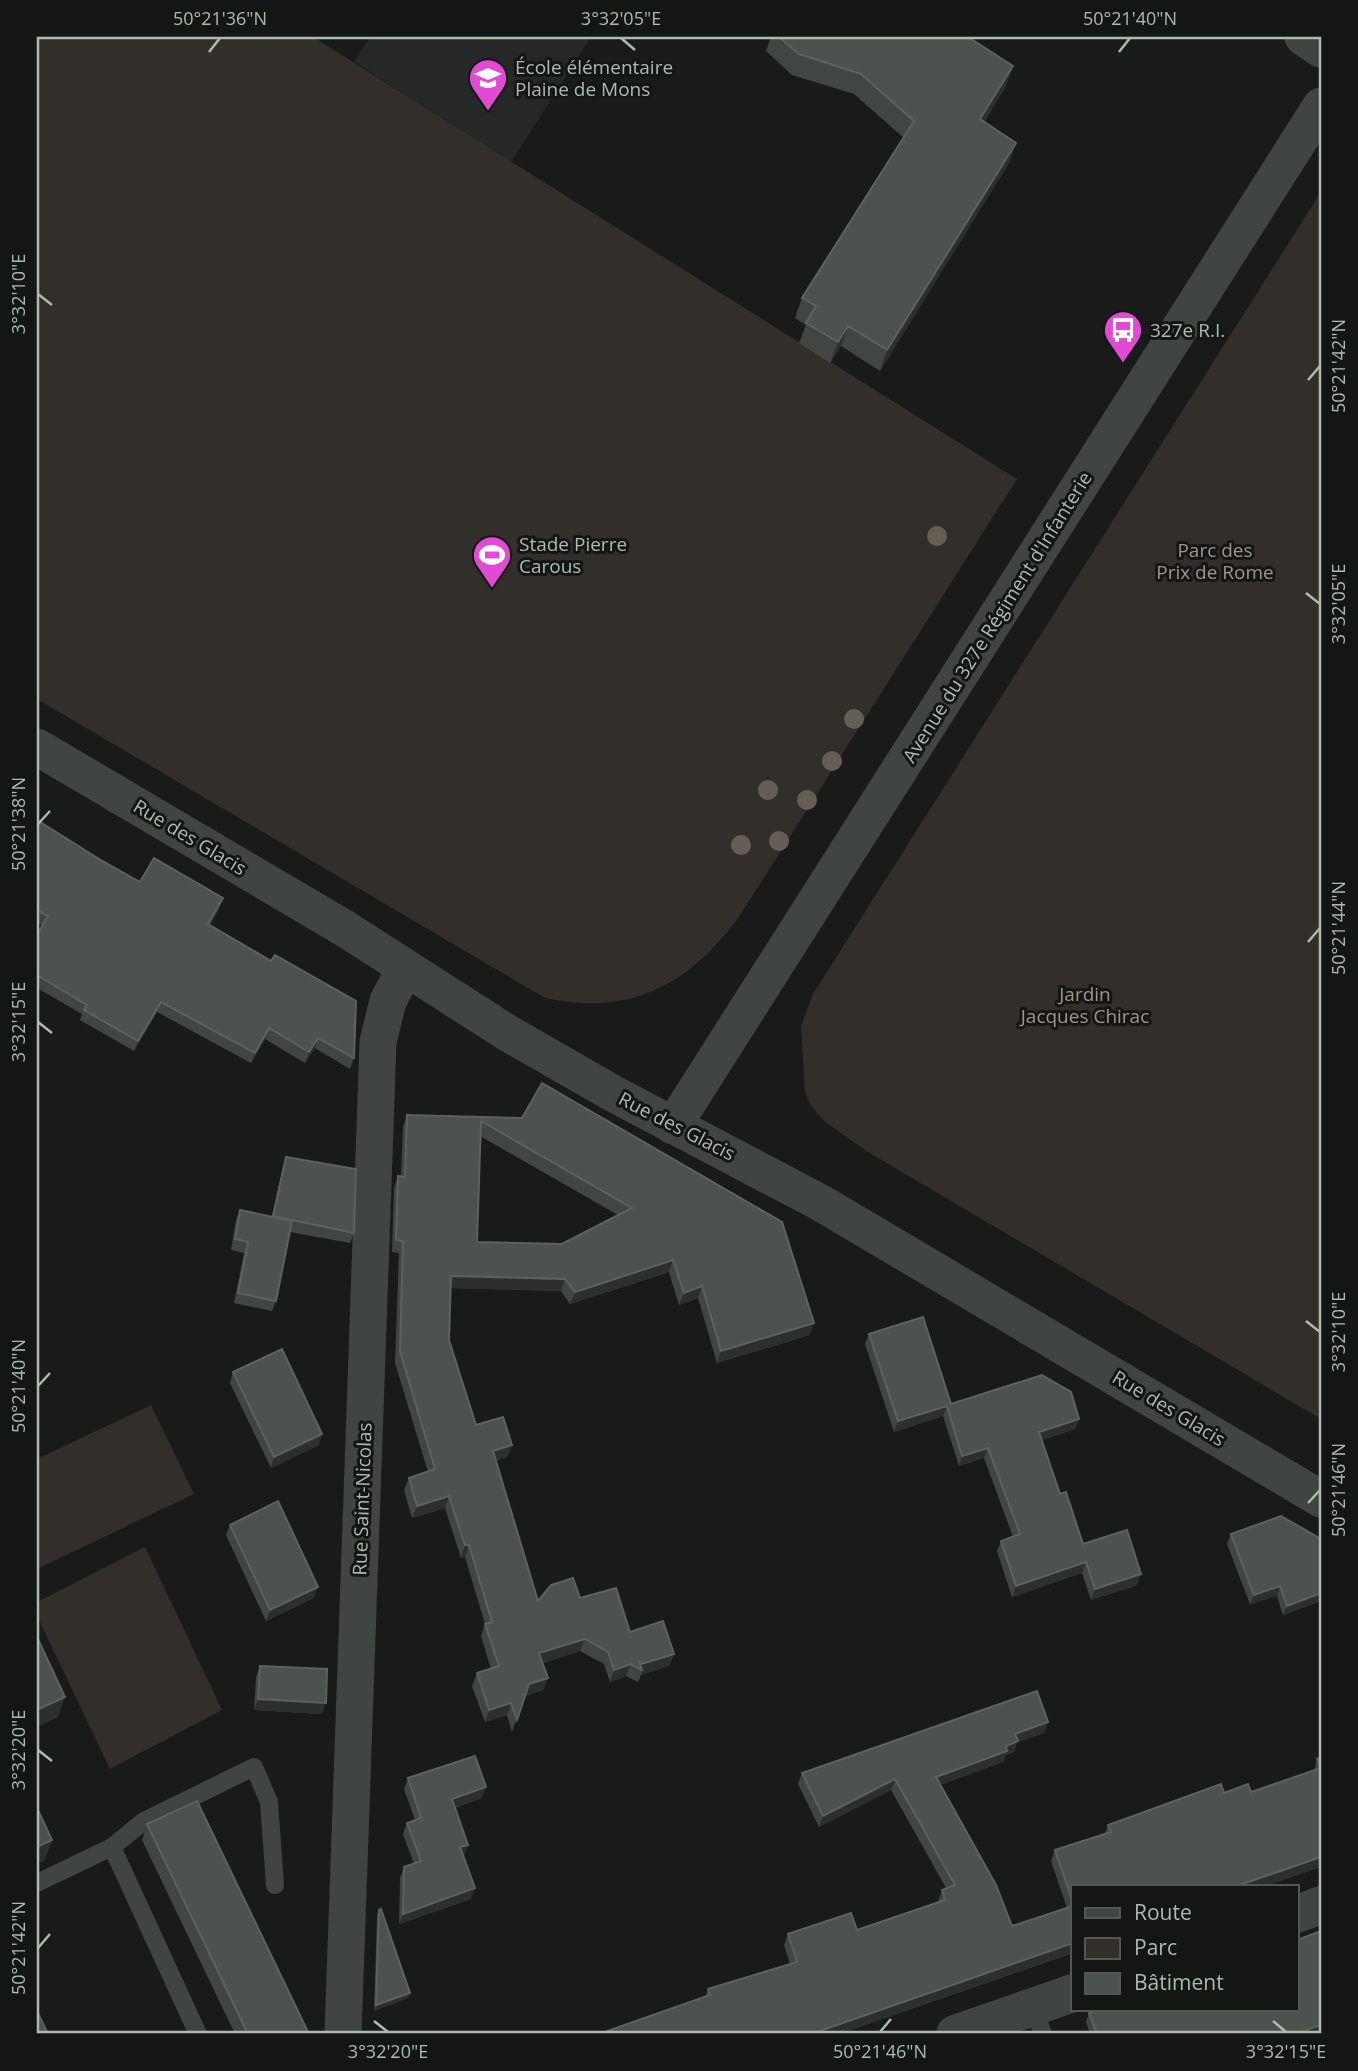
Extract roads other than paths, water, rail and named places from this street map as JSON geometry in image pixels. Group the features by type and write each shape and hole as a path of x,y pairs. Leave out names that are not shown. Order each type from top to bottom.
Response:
{"street":[{"path":"1303,37 1321,49"},
{"name":"Avenue du 327e Régiment d'Infanterie","path":"673,1126 1321,106"},
{"name":"Rue des Glacis","path":"37,747 344,928 506,1032 673,1126 811,1197 1321,1499"},
{"name":"Rue Saint-Nicolas","path":"343,2034 378,1042 388,1001 405,969"},
{"path":"1298,1914 1321,1905"},
{"path":"955,2034 1038,2020 1071,1995"}],"lane":[{"path":"37,1883 112,1847 144,1821 254,1767 269,1802 275,1885"},
{"path":"112,1847 198,2034"}],"place":[{"name":"École élémentaire Plaine de Mons","path":"488,112"},
{"name":"327e R.I.","path":"1123,364"},
{"name":"Stade Pierre Carous","path":"492,589"}],"park label":[{"name":"Parc des Prix de Rome","path":"1215,561"},
{"name":"Jardin Jacques Chirac","path":"1085,1005"}]}
